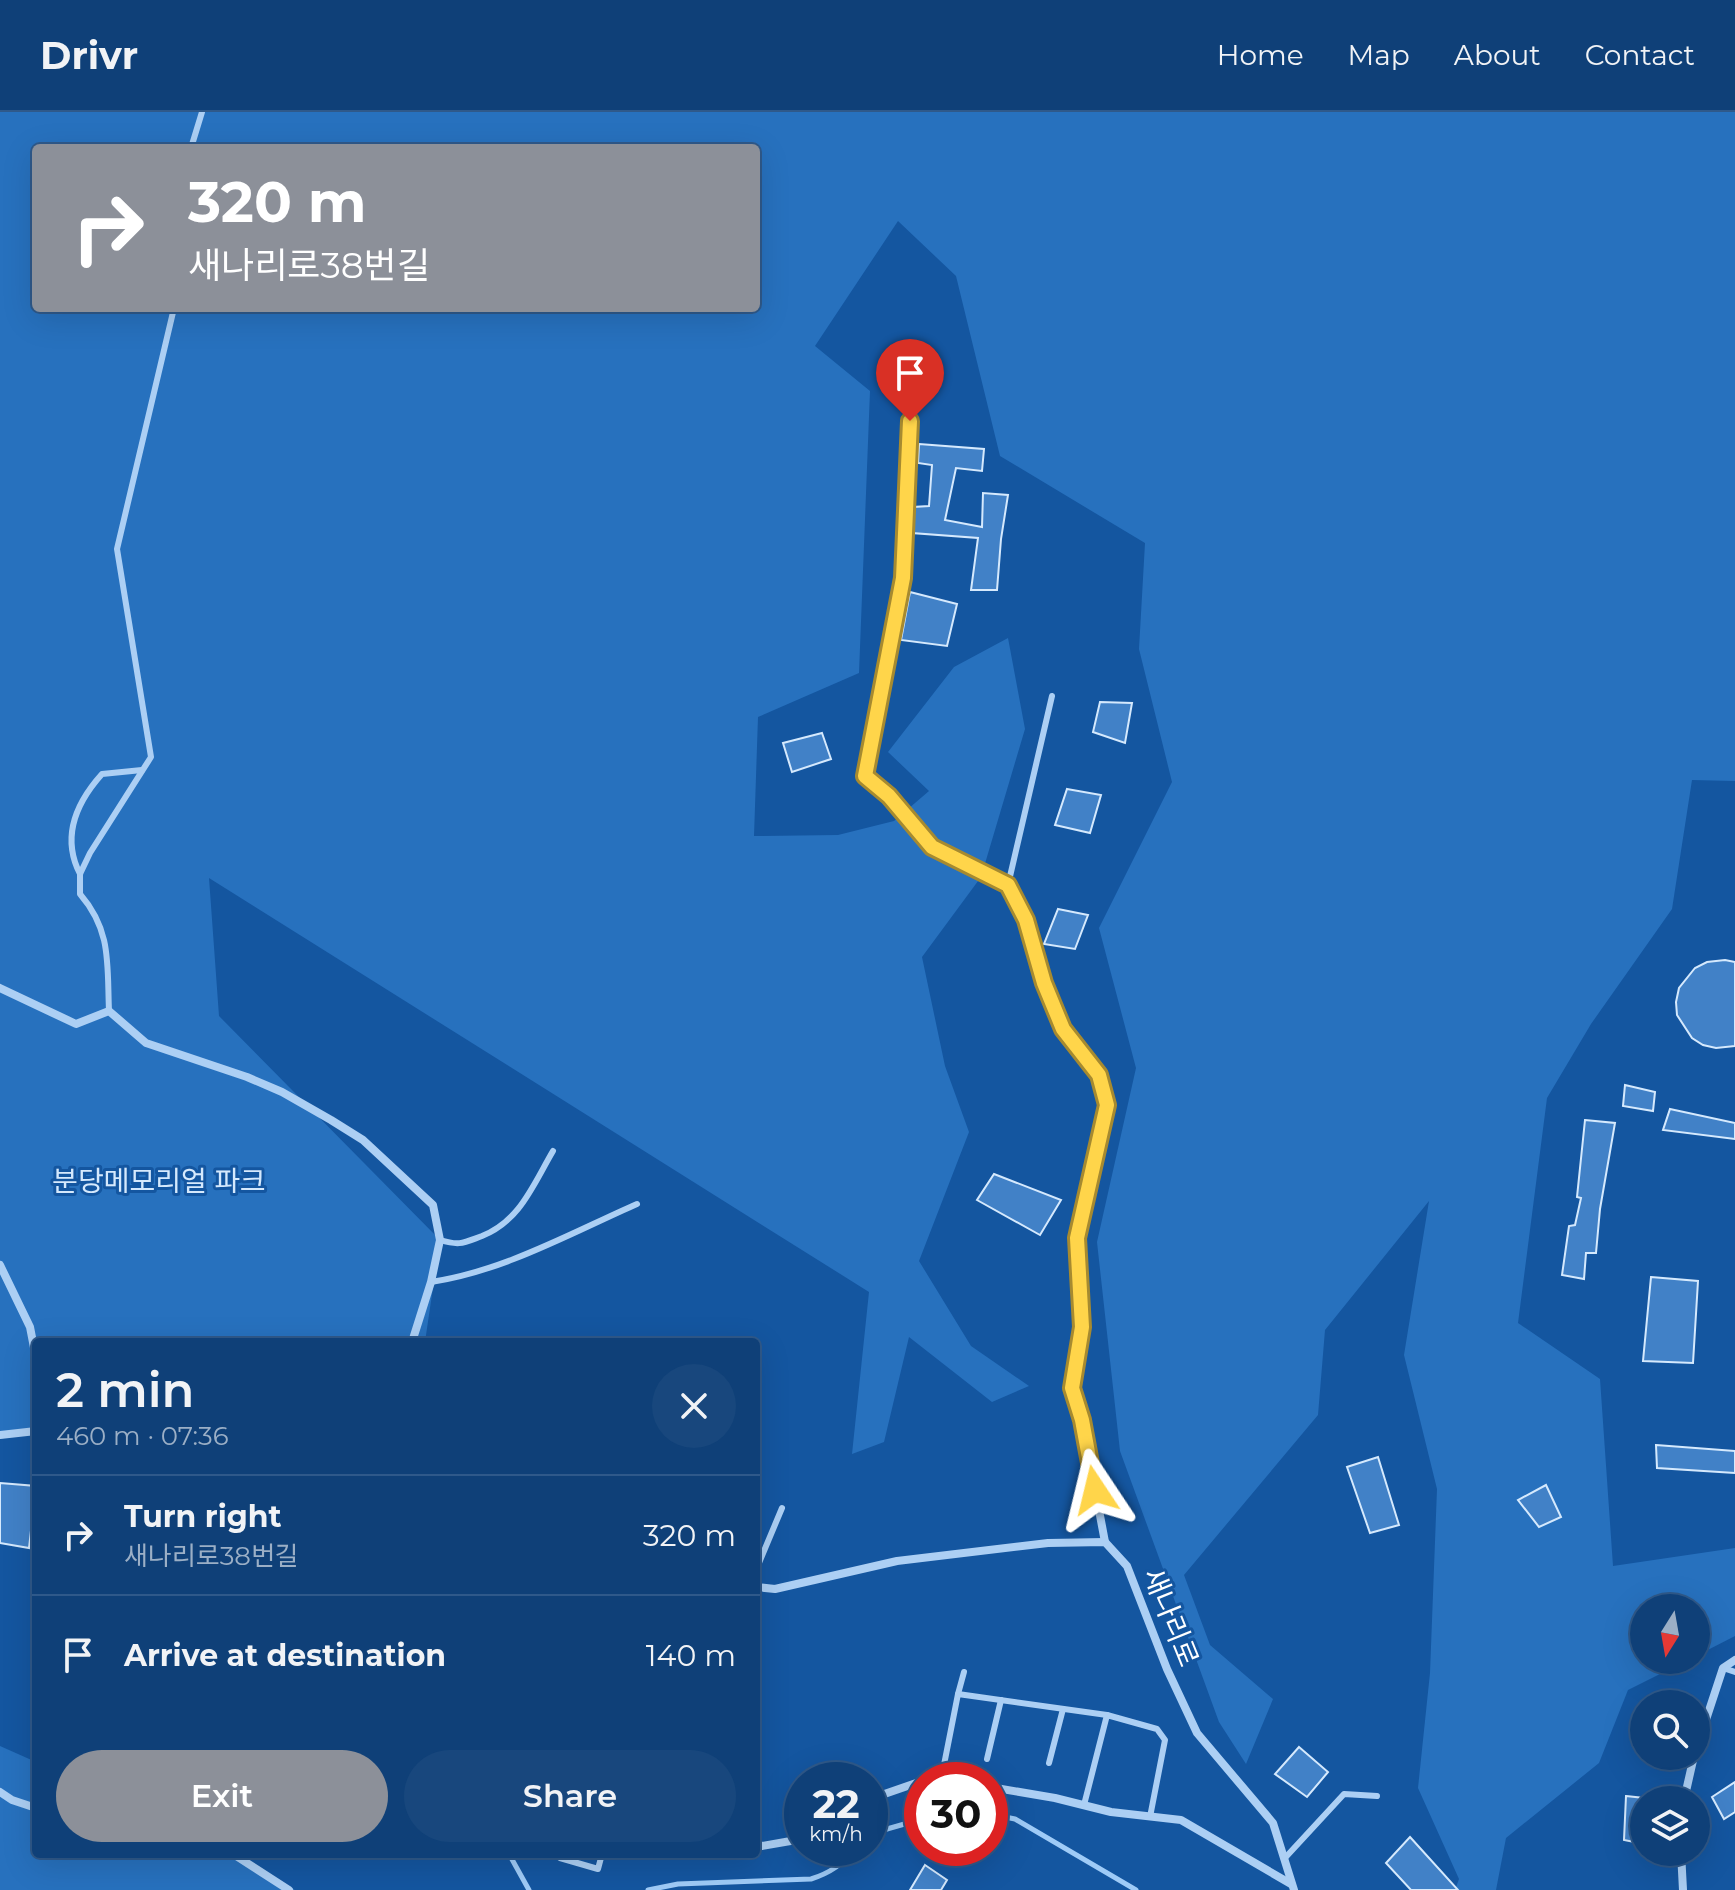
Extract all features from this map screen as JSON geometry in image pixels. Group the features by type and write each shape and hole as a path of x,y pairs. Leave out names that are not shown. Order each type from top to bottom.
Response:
{"street":[{"path":"760,1587 775,1589 897,1561 1048,1543 1105,1542 1082,1420 1072,1388 1082,1327 1077,1238 1107,1105 1099,1075 1063,1029 1044,983 1026,920 1008,885 932,847 889,796 865,776 903,578 910,421"},
{"path":"0,988 76,1024 109,1011 146,1043 198,1059 282,1092 363,1140 433,1205 440,1240 413,1338"},
{"path":"0,1265 30,1327 32,1338"},
{"path":"0,1435 32,1431"},
{"name":"새나리로","path":"1105,1542 1127,1566 1167,1669 1197,1733 1273,1823 1293,1887"},
{"path":"1710,1707 1723,1668 1735,1660"},
{"path":"1008,1790 1181,1820 1293,1887"},
{"path":"0,1792 32,1807"},
{"path":"760,1846 784,1842"},
{"path":"239,1858 289,1890"},
{"path":"1682,1866 1683,1890"}],"lane":[{"path":"192,144 202,112"},
{"path":"80,874 151,757 117,549 173,312"},
{"path":"1008,885 1052,696"},
{"path":"109,1011 104,933 91,907 80,894 80,874 71,857 77,806 102,774 142,770"},
{"path":"440,1240 458,1245 496,1230 516,1214 553,1151"},
{"path":"431,1282 500,1264 637,1204"},
{"path":"760,1560 782,1508"},
{"path":"1723,1668 1735,1672"},
{"path":"945,1762 964,1672"},
{"path":"958,1694 1107,1715 1157,1729 1165,1740 1150,1817"},
{"path":"987,1759 1001,1700"},
{"path":"1049,1763 1063,1709"},
{"path":"1084,1805 1107,1715"},
{"path":"1284,1859 1344,1794 1377,1796"},
{"path":"560,1858 598,1869 601,1858"}],"green space":[{"name":"분당메모리얼 파크","path":"0,112 1735,112 1735,781 1692,780 1672,909 1591,1024 1547,1098 1518,1323 1600,1379 1613,1566 1735,1548 1735,1636 1710,1649 1710,1594 1630,1594 1630,1674 1660,1674 1628,1690 1599,1763 1506,1838 1496,1890 1455,1890 1459,1879 1418,1788 1430,1673 1437,1489 1404,1355 1429,1201 1325,1330 1318,1415 1184,1575 1210,1645 1273,1699 1246,1764 1219,1722 1120,1451 1097,1242 1136,1068 1099,928 1172,782 1139,649 1145,543 1000,456 956,276 898,221 815,346 870,391 859,673 758,717 754,836 838,835 894,821 929,791 888,752 954,667 1008,638 1025,729 981,877 922,957 945,1066 969,1132 919,1261 971,1346 1029,1386 992,1402 909,1337 884,1442 852,1454 869,1292 209,878 219,1016 440,1240 426,1338 32,1338 32,1432 0,1439"},
{"path":"0,1746 32,1760 32,1858 240,1858 295,1890 0,1890"}],"building":[{"path":"919,444 984,449 982,471 956,468 945,520 982,527 983,493 1008,495 997,590 971,590 978,538 912,533 913,507 929,506 932,465 918,463"},
{"path":"910,592 957,604 947,646 901,640"},
{"path":"1100,702 1132,703 1125,743 1093,732"},
{"path":"822,733 831,759 792,772 783,743"},
{"path":"1067,789 1101,795 1090,833 1055,825"},
{"path":"1058,909 1088,915 1075,949 1044,944"},
{"path":"1707,962 1735,962 1735,1046 1716,1048 1692,1038 1677,1015 1676,1002 1679,988 1695,968"},
{"path":"1625,1085 1655,1092 1653,1111 1623,1106"},
{"path":"1670,1109 1735,1123 1735,1139 1663,1130"},
{"path":"1585,1120 1615,1123 1600,1209 1596,1253 1586,1253 1584,1279 1562,1275 1569,1226 1575,1225 1581,1198 1577,1197"},
{"path":"994,1174 1061,1200 1040,1235 977,1200"},
{"path":"1651,1277 1698,1281 1693,1363 1643,1361"},
{"path":"1656,1445 1735,1451 1735,1473 1657,1468"},
{"path":"1378,1457 1399,1525 1370,1533 1347,1467"},
{"path":"0,1483 32,1486 29,1548 0,1543"},
{"path":"1546,1485 1561,1517 1539,1527 1518,1500"},
{"path":"1299,1747 1328,1772 1307,1797 1275,1774"},
{"path":"1735,1782 1735,1812 1724,1819 1712,1797"},
{"path":"1626,1796 1630,1796 1630,1841 1624,1840"},
{"path":"1410,1837 1458,1890 1411,1890 1386,1863"},
{"path":"924,1866 947,1880 941,1890 910,1890"}],"waterway":[{"path":"1008,1818 1136,1890"},
{"path":"888,1829 904,1824"},
{"path":"511,1858 529,1890"},
{"path":"648,1890 678,1884 811,1879 837,1866"}],"route":[{"path":"910,421 903,578 865,776 889,796 932,847 1008,885 1026,920 1044,983 1063,1029 1099,1075 1107,1105 1077,1238 1082,1327 1072,1388 1082,1420 1095,1490"}]}
